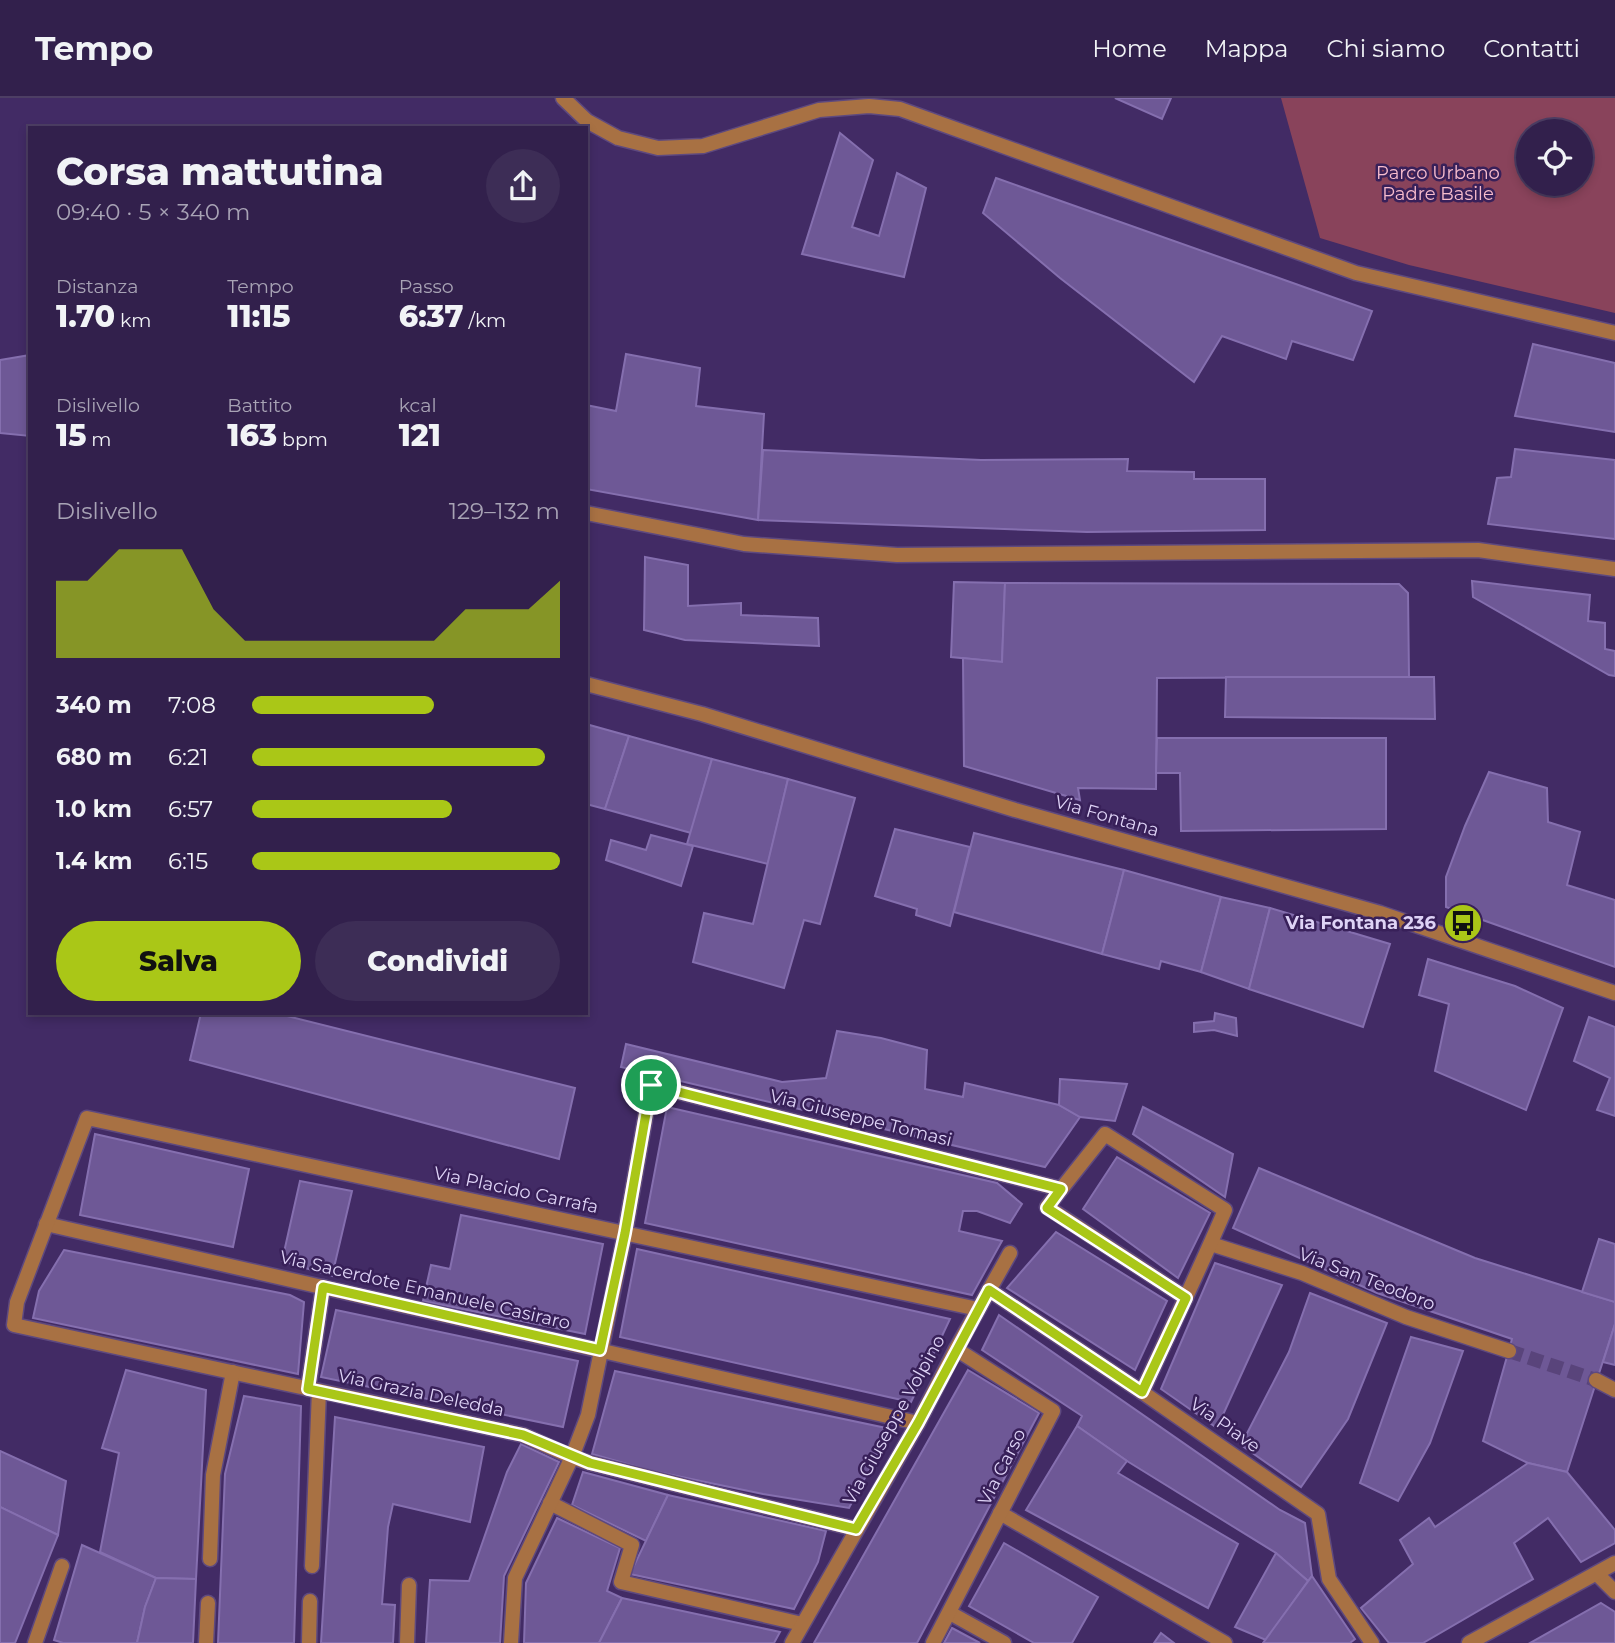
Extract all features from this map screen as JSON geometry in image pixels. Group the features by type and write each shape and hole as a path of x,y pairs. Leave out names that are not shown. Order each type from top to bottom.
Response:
{"street":[{"path":"563,98 587,121 618,138 658,148 703,146 818,110 869,106 900,109 1356,274 1615,332"},
{"path":"588,513 744,544 897,555 1478,551 1615,569"},
{"name":"Via Fontana","path":"588,685 702,715 1015,810 1380,913 1615,993"},
{"name":"Via Giuseppe Tomasi","path":"625,1233 651,1085 1061,1189"},
{"name":"Via Placido Carrafa","path":"46,1224 87,1118 978,1310"},
{"path":"1142,1392 1186,1298 1225,1210 1105,1133 1047,1208 1186,1298"},
{"name":"Via Sacerdote Emanuele Casiraro","path":"46,1224 918,1423"},
{"name":"Via Grazia Deledda","path":"46,1224 17,1302 14,1325 523,1435 572,1457 856,1529"},
{"path":"511,1643 515,1578 572,1457 588,1415 625,1233"},
{"name":"Via San Teodoro","path":"1210,1244 1302,1273 1406,1317 1509,1351"},
{"name":"Via Giuseppe Volpino","path":"792,1643 918,1423 1010,1253"},
{"path":"312,1566 313,1390 323,1287"},
{"name":"Via Piave","path":"989,1290 1318,1514 1329,1579 1372,1643"},
{"name":"Via Carso","path":"933,1643 1053,1411 956,1349"},
{"path":"210,1559 213,1475 233,1372"},
{"path":"1596,1380 1615,1390"},
{"path":"550,1503 632,1545 621,1582 802,1624"},
{"path":"1000,1513 1225,1643"},
{"path":"1473,1642 1615,1563"},
{"path":"35,1643 62,1566"},
{"path":"1597,1574 1615,1592"},
{"path":"407,1643 410,1585"},
{"path":"309,1643 310,1601"},
{"path":"206,1643 208,1603"},
{"path":"950,1614 1004,1643"}],"green space":[{"name":"Parco Urbano Padre Basile","path":"1281,98 1615,98 1615,313 1409,265 1320,238"}],"building":[{"path":"1115,98 1171,98 1162,119"},
{"path":"840,133 873,160 852,227 879,236 897,173 926,188 904,277 802,254"},
{"path":"996,178 1372,311 1353,360 1292,341 1286,359 1222,336 1194,382 1060,278 983,213"},
{"path":"1533,344 1615,363 1615,432 1515,416"},
{"path":"626,354 700,368 696,406 764,414 758,520 588,489 588,405 616,411"},
{"path":"28,355 28,436 0,433 0,360"},
{"path":"1515,449 1615,460 1615,539 1488,524 1497,478 1511,477"},
{"path":"763,450 981,460 1128,459 1127,471 1194,472 1194,479 1265,479 1265,530 1087,532 758,520"},
{"path":"645,557 688,565 688,606 741,603 741,615 818,618 819,646 685,640 644,630"},
{"path":"1472,581 1590,595 1588,621 1605,623 1605,649 1615,651 1615,676 1473,597"},
{"path":"954,582 1005,583 1002,662 951,657"},
{"path":"1005,583 1399,584 1408,593 1409,677 1157,678 1156,789 1078,788 1080,800 964,766 963,658 1002,662"},
{"path":"1226,677 1434,677 1435,719 1225,717"},
{"path":"588,725 629,736 605,809 588,805"},
{"path":"629,736 712,759 691,833 605,809"},
{"path":"1157,738 1386,738 1386,829 1181,831 1180,773 1156,773"},
{"path":"712,759 788,779 768,864 687,844"},
{"path":"1489,772 1547,788 1548,822 1580,832 1567,885 1615,900 1615,967 1446,907 1446,877"},
{"path":"788,779 855,798 820,924 804,920 784,988 693,962 704,913 753,924"},
{"path":"895,829 970,847 950,926 916,915 917,909 875,896"},
{"path":"974,833 1124,870 1102,954 954,912"},
{"path":"651,835 693,846 681,886 606,860 611,840 646,850"},
{"path":"1124,870 1221,897 1201,972 1161,961 1159,969 1102,954"},
{"path":"1221,897 1270,908 1249,989 1201,972"},
{"path":"1270,908 1390,944 1363,1027 1249,989"},
{"path":"1428,959 1515,986 1563,1008 1526,1110 1435,1071 1449,1004 1419,995"},
{"path":"1215,1013 1236,1018 1237,1036 1214,1030 1194,1032 1194,1023 1214,1021"},
{"path":"201,1015 283,1015 575,1088 559,1159 190,1060"},
{"path":"1589,1017 1615,1027 1615,1116 1597,1110 1610,1078 1574,1061"},
{"path":"837,1031 881,1038 927,1050 925,1089 963,1097 965,1083 1059,1105 1080,1117 1045,1167 621,1067 626,1044 782,1082 826,1078"},
{"path":"1060,1079 1127,1084 1115,1121 1080,1117 1059,1105"},
{"path":"667,1107 997,1183 1022,1204 1010,1223 977,1211 963,1211 959,1231 1002,1241 972,1295 645,1223"},
{"path":"1143,1107 1233,1154 1225,1197 1133,1134"},
{"path":"95,1134 249,1169 233,1247 80,1215"},
{"path":"1117,1157 1210,1213 1178,1278 1083,1209"},
{"path":"1259,1168 1475,1258 1615,1302 1615,1324 1567,1472 1528,1463 1483,1441 1512,1339 1377,1293 1233,1228"},
{"path":"300,1181 352,1191 332,1276 282,1261"},
{"path":"461,1215 603,1244 585,1334 423,1301 431,1265 450,1269"},
{"path":"1056,1232 1167,1301 1135,1370 1007,1288"},
{"path":"1599,1239 1615,1244 1615,1302 1582,1292"},
{"path":"637,1249 950,1319 911,1402 620,1337"},
{"path":"64,1250 290,1295 304,1302 298,1374 33,1318 39,1291"},
{"path":"1215,1263 1282,1285 1217,1428 1161,1389"},
{"path":"1310,1293 1387,1323 1348,1419 1301,1487 1241,1445 1289,1352"},
{"path":"336,1310 578,1361 563,1427 321,1377"},
{"path":"999,1315 1280,1510 1305,1523 1312,1576 1308,1581 1276,1553 1127,1461 1077,1426 1082,1416 982,1350"},
{"path":"1615,1324 1615,1365 1603,1362"},
{"path":"1411,1337 1463,1351 1430,1443 1398,1501 1360,1483"},
{"path":"126,1370 206,1390 196,1579 156,1578 100,1552 119,1453 102,1448"},
{"path":"968,1370 1039,1413 917,1643 814,1643"},
{"path":"615,1371 891,1429 849,1508 763,1494 648,1470 592,1454"},
{"path":"244,1396 301,1406 294,1643 218,1643 225,1474"},
{"path":"335,1417 484,1447 470,1522 393,1504 388,1527 382,1604 395,1605 393,1643 321,1643"},
{"path":"1077,1426 1127,1461 1118,1473 1238,1544 1208,1608 1026,1510"},
{"path":"521,1444 559,1462 504,1576 500,1643 426,1643 430,1580 469,1581 507,1472"},
{"path":"0,1451 66,1481 58,1535 0,1507"},
{"path":"1528,1463 1567,1472 1615,1530 1615,1543 1581,1562 1548,1518 1514,1543 1533,1579 1423,1643 1389,1643 1361,1608 1413,1564 1400,1540 1429,1518 1435,1527"},
{"path":"583,1472 668,1495 646,1541 572,1505"},
{"path":"668,1495 826,1531 818,1562 794,1609 630,1574"},
{"path":"0,1507 58,1535 15,1643 0,1643"},
{"path":"557,1518 620,1548 607,1591 622,1598 599,1643 524,1643 526,1583"},
{"path":"1004,1543 1098,1597 1072,1643 1034,1643 969,1606"},
{"path":"82,1545 156,1578 145,1607 137,1643 63,1643 54,1640"},
{"path":"1276,1553 1308,1581 1266,1640 1235,1627"},
{"path":"1312,1576 1355,1639 1350,1643 1263,1643"},
{"path":"156,1578 196,1579 193,1643 137,1643 145,1607"},
{"path":"622,1598 780,1632 774,1643 599,1643"},
{"path":"1601,1603 1615,1612 1615,1643 1530,1643"},
{"path":"952,1628 980,1643 944,1643"},
{"path":"1161,1633 1174,1643 1154,1643"}],"tunnel":[{"path":"1509,1351 1596,1380"}],"place":[{"name":"Via Fontana 236","path":"1463,923"}],"route":[{"path":"651,1085 1061,1189 1047,1208 1186,1298 1142,1392 989,1290 918,1423 856,1529 590,1463 523,1435 308,1389 323,1287 600,1350 625,1233 651,1085"}]}
